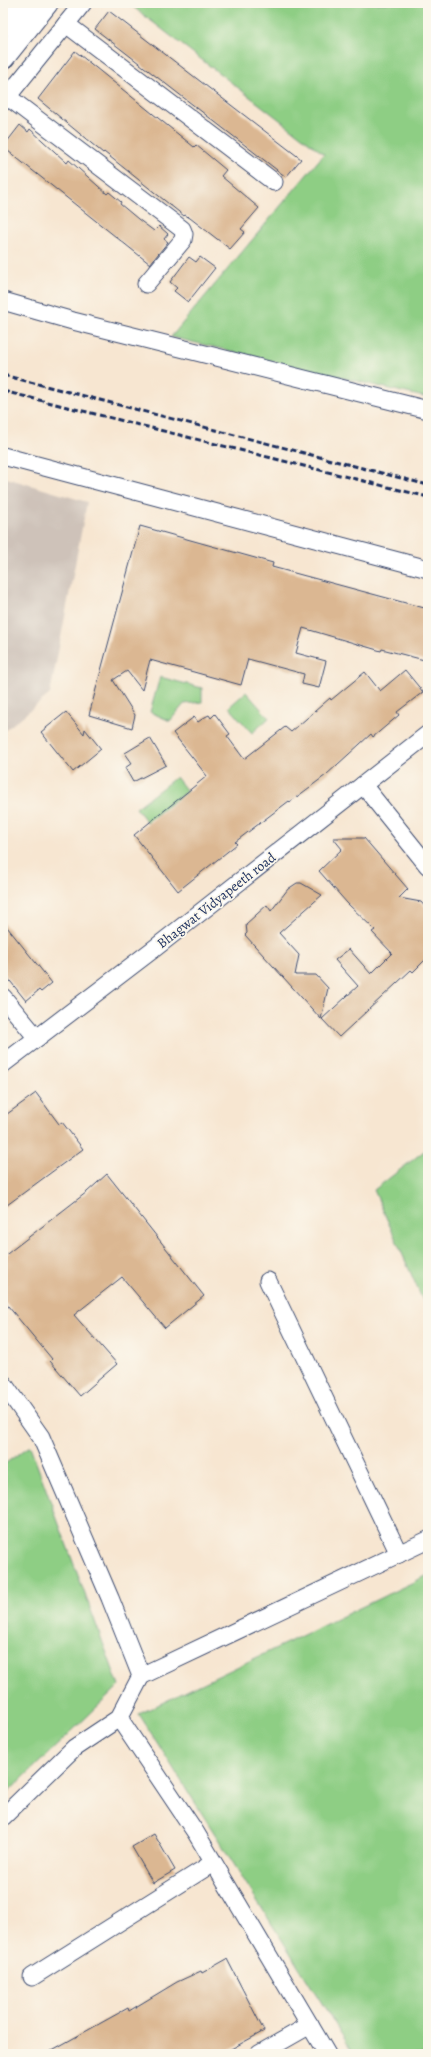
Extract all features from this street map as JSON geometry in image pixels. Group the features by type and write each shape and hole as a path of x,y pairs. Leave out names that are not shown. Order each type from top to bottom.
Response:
{"street":[{"path":"3,8 7,3"},
{"path":"3,25 21,3"},
{"path":"3,58 47,3"},
{"path":"83,3 5,100 182,228 184,234 183,240 146,284"},
{"path":"66,24 274,182"},
{"path":"3,301 72,321 428,410"},
{"path":"3,456 428,569"},
{"name":"Bhagwat Vidyapeeth road","path":"3,1064 428,734"},
{"path":"363,785 428,866"},
{"path":"3,997 37,1038"},
{"path":"268,1281 399,1554"},
{"path":"5,1388 41,1437 110,1598 141,1676"},
{"path":"3,1816 74,1748 119,1718 141,1676 428,1540"},
{"path":"119,1718 196,1833 327,2054"},
{"path":"32,1977 213,1863"},
{"path":"259,2054 310,2025"}],"shaded area":[{"path":"3,477 87,502 50,694 3,732"}],"green space":[{"path":"128,3 428,3 428,398 171,337 324,154"},
{"path":"160,677 202,688 202,702 184,704 170,721 150,712"},
{"path":"246,692 269,718 252,733 229,707"},
{"path":"176,777 187,791 147,822 136,808"},
{"path":"428,1148 428,1312 374,1190"},
{"path":"30,1446 119,1686 3,1797 3,1465"},
{"path":"428,1575 428,2054 354,2054 139,1714"}],"building":[{"path":"109,11 301,159 286,177 95,29"},
{"path":"75,51 194,147 196,145 226,170 221,176 259,208 241,229 245,232 230,249 190,218 185,215 184,216 104,152 103,153 38,99"},
{"path":"20,125 28,132 30,129 67,163 69,160 107,194 109,192 121,202 120,204 154,231 159,226 168,234 164,239 168,242 150,264 3,147"},
{"path":"189,257 196,262 200,257 215,268 188,302 174,291 177,288 170,282"},
{"path":"140,526 273,563 272,567 428,609 428,661 382,649 381,651 303,628 296,653 326,661 319,688 302,684 304,674 248,659 241,685 150,660 142,690 127,671 113,680 135,715 132,728 89,715"},
{"path":"405,670 423,692 397,712 399,715 373,737 371,734 326,775 235,842 237,844 178,891 134,835 207,776 173,733 194,717 198,722 209,715 211,718 215,714 230,734 227,736 244,759 285,727 291,732 330,698 331,700 365,672 380,691"},
{"path":"66,712 84,734 85,729 101,749 73,772 41,732"},
{"path":"150,738 166,765 133,782 125,768 132,763 125,753"},
{"path":"333,838 364,838 408,889 399,898 421,902 428,910 428,957 413,972 411,970 339,1037 322,1019 358,986 335,960 349,949 371,974 392,953 372,932 375,930 347,903 319,871 342,849"},
{"path":"297,883 301,883 322,895 279,933 299,955 295,975 316,975 328,988 321,1019 245,935 247,933 246,924 267,905 271,911 288,889"},
{"path":"3,922 52,983 41,992 39,990 26,1001 3,972"},
{"path":"36,1093 59,1124 62,1122 83,1149 3,1208 3,1117"},
{"path":"107,1174 204,1296 165,1328 122,1277 74,1315 117,1364 80,1396 50,1361 52,1359 3,1300 3,1257 87,1192"},
{"path":"154,1834 175,1870 153,1883 132,1847"},
{"path":"227,1959 264,2031 222,2054 45,2054 128,2008 129,2011 177,1982 201,1971 202,1973"}],"railway":[{"path":"3,375 428,485"},
{"path":"3,391 428,497"}]}
